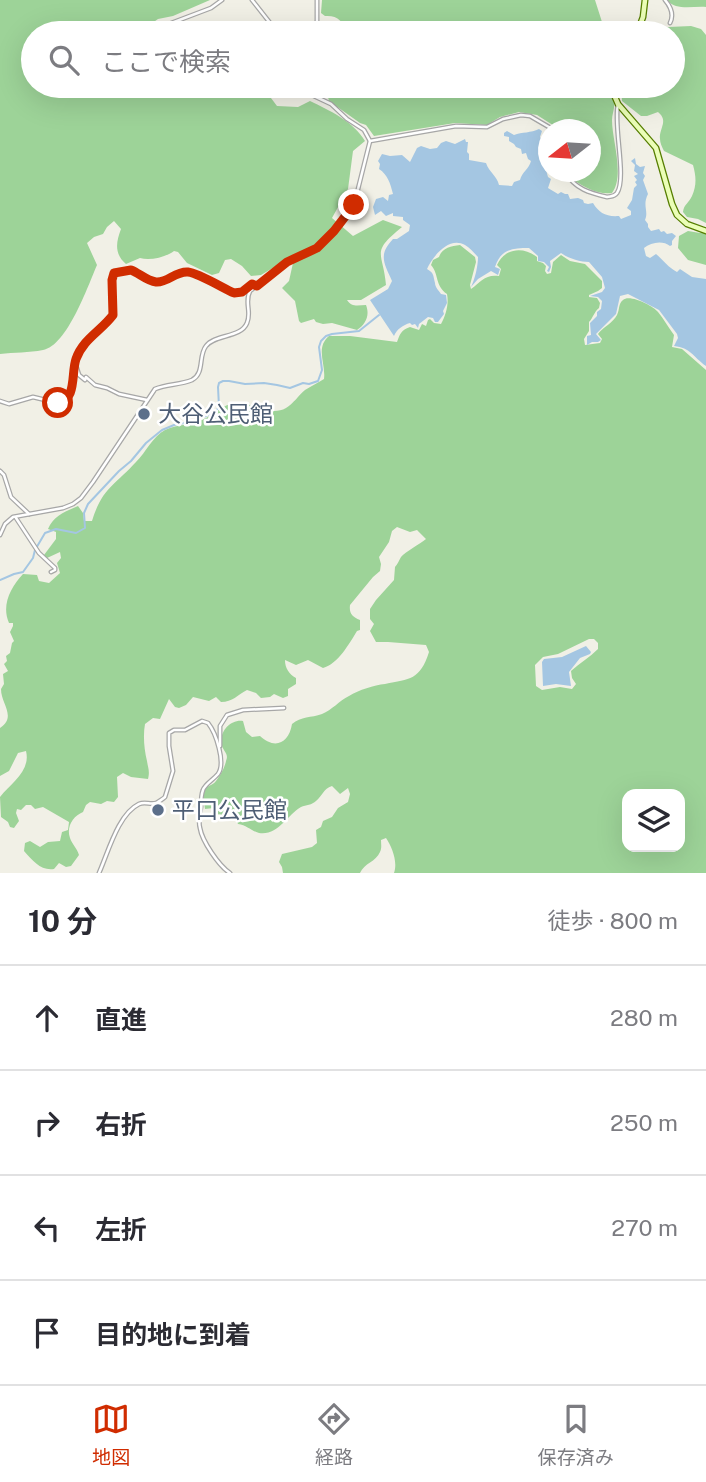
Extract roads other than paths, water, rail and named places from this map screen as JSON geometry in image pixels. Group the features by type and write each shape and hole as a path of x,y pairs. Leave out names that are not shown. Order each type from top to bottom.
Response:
{"street":[{"path":"176,21 213,7 222,0"},
{"path":"252,0 269,21"},
{"path":"316,21 317,0"},
{"path":"641,21 645,0"},
{"path":"665,0 671,10 671,21"},
{"path":"0,535 7,521 15,516 63,508 80,498 155,389 194,379 199,373 206,345 244,327 248,319 247,298 250,291 287,262 317,248 344,219 354,205 370,141 362,128 331,104 318,98"},
{"path":"615,98 656,148 672,204 680,219 705,231"},
{"path":"571,182 577,187 607,197 616,193 620,184 616,113 618,104"},
{"path":"370,141 456,126 487,127 503,119 521,115 538,121"},
{"path":"0,401 9,404 33,397 64,402 70,395 75,362 84,343 113,315 114,273 131,270 150,281 163,282 179,273 188,272 237,293 252,284 257,286"},
{"path":"75,362 79,376 86,381 86,377 97,386 147,400"},
{"path":"0,471 4,475 11,497 29,514"},
{"path":"15,516 35,548 55,568 51,572"},
{"path":"230,873 218,862 199,827 202,791 219,773 220,726 227,715 243,710 284,708"},
{"path":"99,873 117,829 128,814 138,804 158,803 166,795 173,771 169,733 205,722 213,729 220,754"}],"water":[{"path":"538,129 538,182 550,182 548,188 558,194 561,192 568,194 570,199 578,198 584,203 593,203 600,212 610,216 619,216 621,219 631,215 627,208 637,185 634,176 638,174 631,161 635,158 636,164 645,166 643,180 648,194 645,220 648,227 651,231 659,229 676,236 670,246 661,242 644,248 646,256 650,258 656,254 677,272 680,269 692,277 706,279 706,366 688,351 674,346 677,334 659,310 628,294 620,296 616,314 596,334 601,340 587,345 587,336 591,335 590,323 601,309 602,301 598,297 590,296 602,292 605,288 602,277 589,262 561,253 550,261 549,272 549,267 538,261 538,256 529,248 512,249 504,253 495,267 500,269 498,275 491,271 471,287 478,257 465,245 448,245 437,253 427,269 433,275 438,290 446,295 444,314 438,322 428,317 418,328 415,324 405,325 394,336 370,300 388,289 392,281 385,264 385,250 393,239 409,231 410,225 403,217 393,216 393,213 386,216 381,211 375,215 373,207 376,199 383,197 388,201 389,195 393,194 387,177 379,169 378,161 382,154 402,155 410,162 417,148 421,146 437,148 446,141 455,144 465,139 468,142 469,160 486,163 499,185 512,186 520,180 531,161 504,133 507,131 514,135"},
{"path":"586,646 590,654 580,658 569,672 571,686 543,686 544,659 562,657"}],"waterway":[{"path":"0,580 23,572 45,533 56,529 76,533 85,528 84,513 88,504 146,443 162,430 215,412 219,407 219,383 264,383 290,388 318,381 322,370 319,347 321,341 332,334 359,331 379,315"}],"place":[{"name":"大谷公民館","path":"144,414"},
{"name":"平口公民館","path":"158,810"}]}
